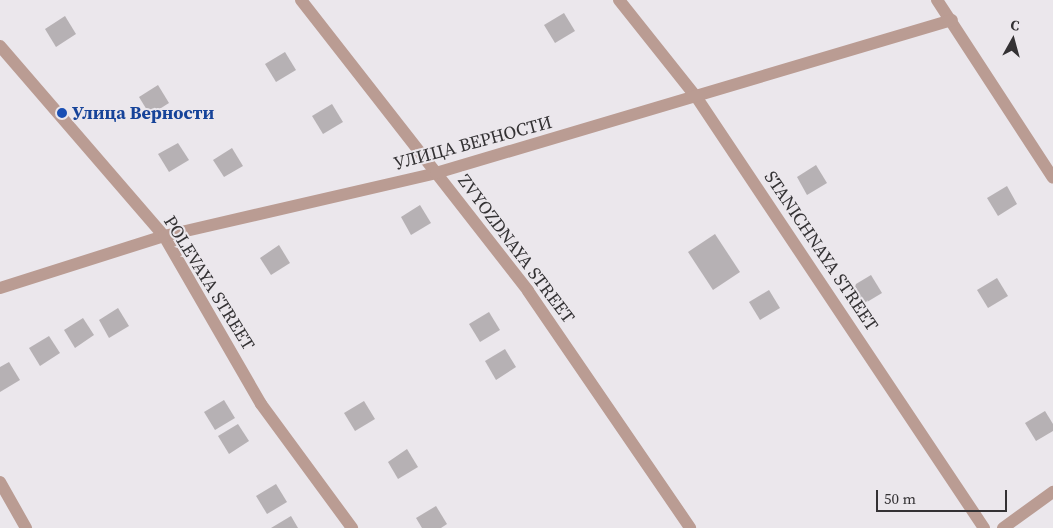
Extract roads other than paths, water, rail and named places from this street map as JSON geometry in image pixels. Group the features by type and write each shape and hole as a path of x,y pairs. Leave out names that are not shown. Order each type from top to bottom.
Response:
{"street":[{"name":"ZVYOZDNAYA STREET","path":"301,0 528,291 690,528"},
{"name":"STANICHNAYA STREET","path":"619,0 697,98 984,528"},
{"path":"937,0 952,20 1053,178"},
{"name":"УЛИЦА ВЕРНОСТИ","path":"0,288 164,236 436,173 697,98 952,20"},
{"name":"POLEVAYA STREET","path":"0,46 164,236 261,404 352,528"},
{"path":"0,482 26,528"},
{"path":"1003,528 1053,492"}],"place":[{"name":"Улица Верности","path":"62,113"}]}
